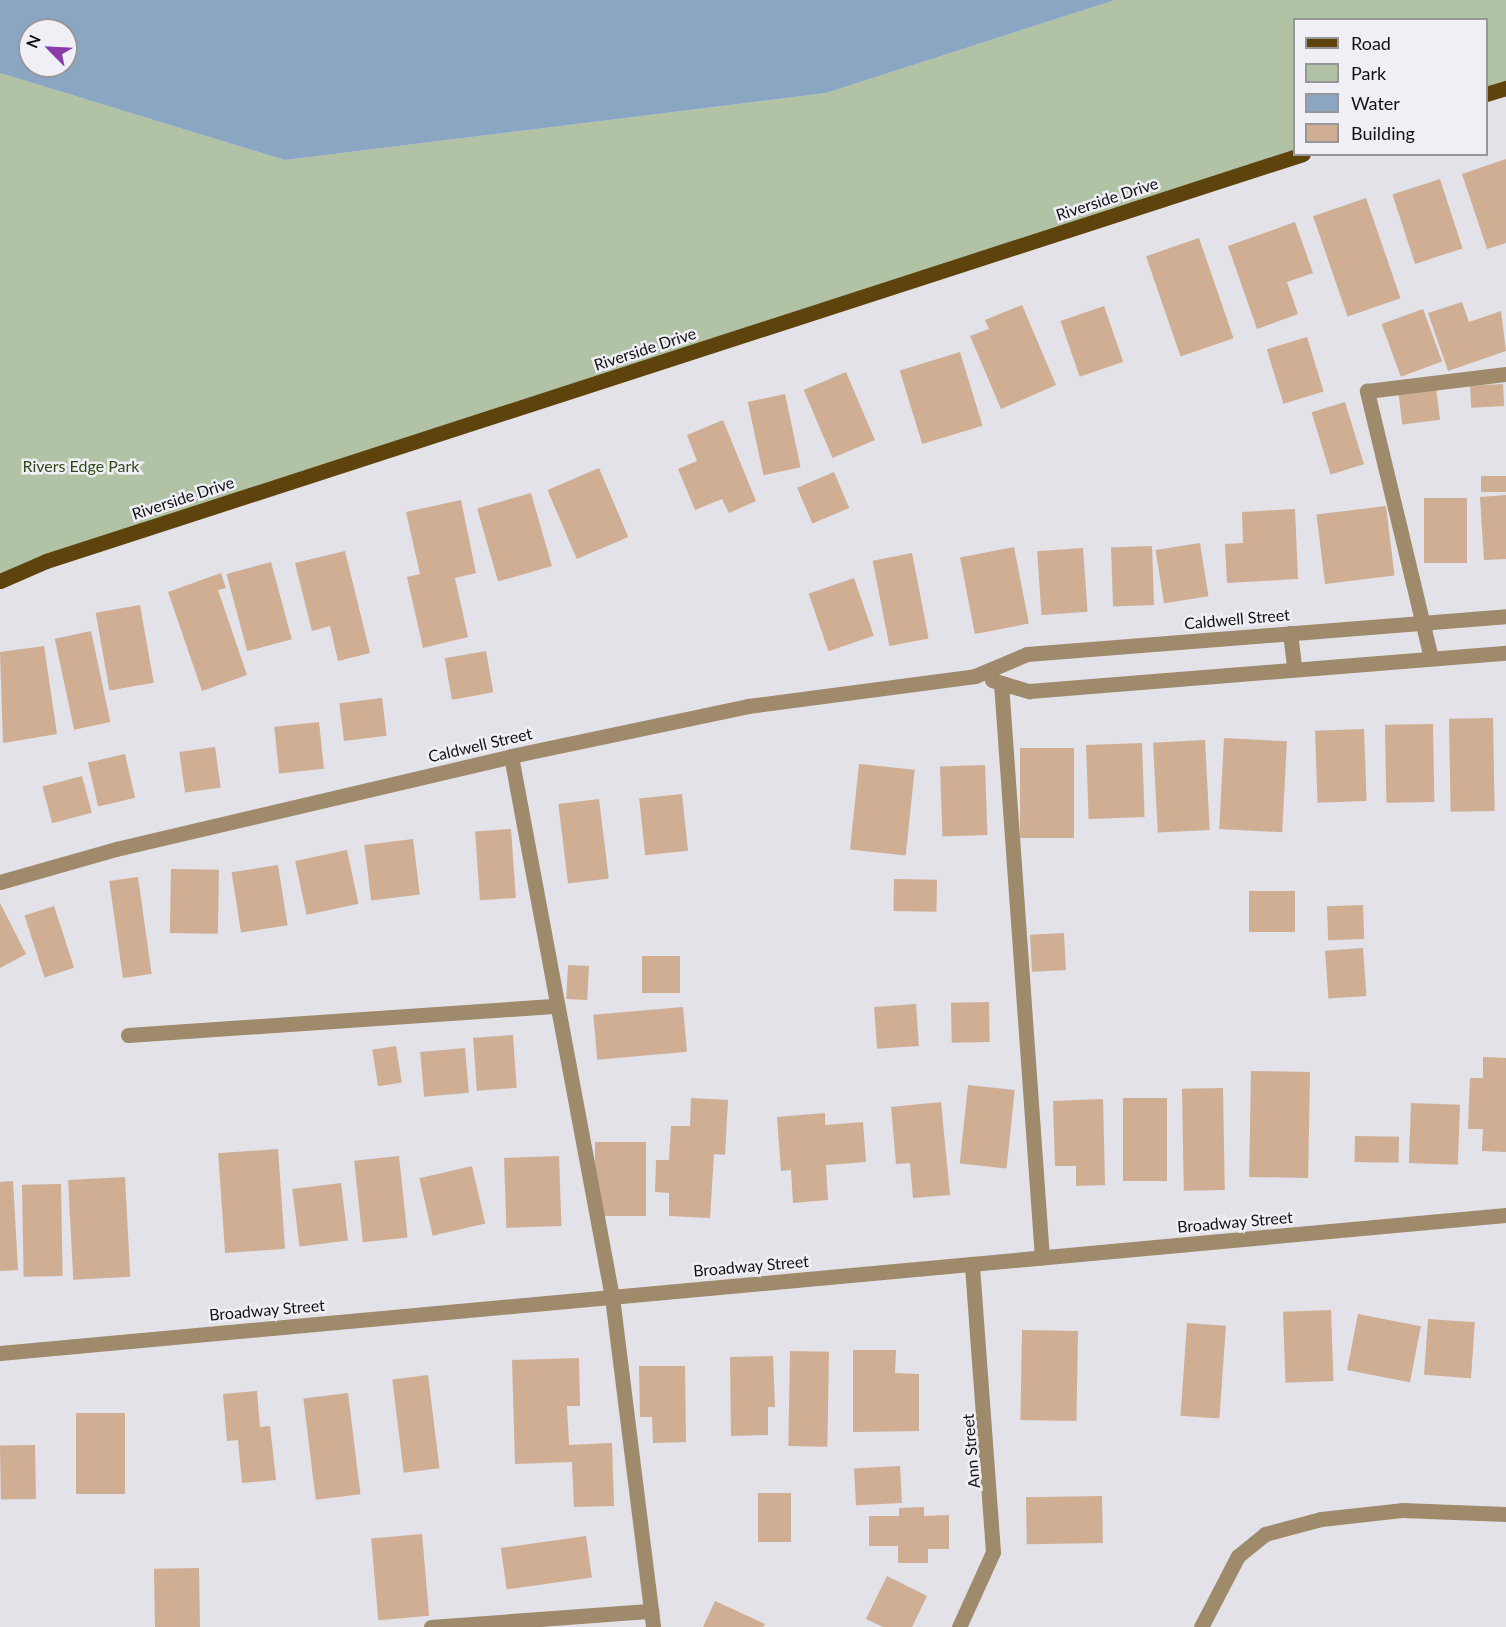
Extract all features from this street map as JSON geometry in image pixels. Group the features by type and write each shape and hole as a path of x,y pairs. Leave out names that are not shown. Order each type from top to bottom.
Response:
{"main road":[{"path":"1488,93 1506,88"},
{"name":"Riverside Drive","path":"0,581 46,561 1296,156"}],"street":[{"path":"1431,658 1426,621 1367,391 1506,374"},
{"name":"Caldwell Street","path":"0,882 116,849 511,756 748,706 975,676 1027,654 1506,616"},
{"path":"1290,633 1294,668"},
{"name":"Caldwell Street","path":"975,676 1029,691 1294,668 1506,653"},
{"path":"1001,683 1042,1258"},
{"path":"511,756 612,1297 653,1627"},
{"path":"128,1035 556,1006"},
{"name":"Broadway Street","path":"0,1353 1506,1215"},
{"name":"Ann Street","path":"959,1627 993,1552 994,1505 972,1264"},
{"path":"1201,1627 1238,1556 1264,1534 1322,1519 1402,1510 1506,1514"},
{"path":"431,1627 651,1611"}],"green space":[{"name":"Rivers Edge Park","path":"1115,0 1506,0 1506,88 1488,94 1488,18 1293,18 1293,154 0,581 0,73 285,160 826,93"}],"water":[{"path":"0,0 1115,0 826,93 285,160 0,73"}],"building":[{"path":"1506,159 1506,243 1487,249 1462,174"},
{"path":"1440,179 1463,248 1415,264 1392,194"},
{"path":"1366,198 1401,298 1348,316 1313,216"},
{"path":"1295,222 1313,273 1287,282 1298,314 1257,329 1228,246"},
{"path":"1199,238 1234,338 1181,356 1146,256"},
{"path":"1462,302 1469,322 1501,311 1506,351 1448,371 1428,313"},
{"path":"1022,305 1056,385 1001,409 970,336 989,329 985,320"},
{"path":"1104,306 1123,362 1080,377 1061,321"},
{"path":"1423,309 1442,362 1401,377 1382,324"},
{"path":"1307,337 1324,392 1284,404 1267,349"},
{"path":"960,352 983,426 922,444 900,370"},
{"path":"846,372 875,440 833,458 804,390"},
{"path":"1503,384 1504,406 1471,408 1470,386"},
{"path":"1436,387 1440,420 1402,424 1398,392"},
{"path":"785,394 801,467 763,475 748,402"},
{"path":"1345,402 1364,464 1331,474 1312,412"},
{"path":"723,420 756,501 729,513 722,499 695,510 678,469 697,461 687,435"},
{"path":"599,468 628,537 577,559 547,490"},
{"path":"834,472 849,508 812,524 797,488"},
{"path":"1481,476 1506,476 1506,492 1481,492"},
{"path":"531,493 552,566 498,581 477,508"},
{"path":"1506,495 1506,559 1484,560 1480,497"},
{"path":"1424,498 1467,498 1467,563 1424,563"},
{"path":"461,500 476,573 455,578 468,637 423,648 407,577 420,574 406,512"},
{"path":"1386,506 1395,575 1325,584 1317,515"},
{"path":"1295,509 1298,579 1227,583 1225,544 1243,543 1242,512"},
{"path":"1200,543 1208,596 1164,603 1156,550"},
{"path":"1152,546 1154,605 1113,606 1111,547"},
{"path":"1014,547 1029,624 975,634 960,557"},
{"path":"1083,548 1087,612 1042,615 1037,551"},
{"path":"345,551 370,653 338,661 330,626 312,631 295,563"},
{"path":"912,553 929,638 889,646 873,561"},
{"path":"271,562 292,639 247,651 227,574"},
{"path":"221,573 226,588 218,590 247,675 202,691 168,592"},
{"path":"854,578 874,636 828,651 809,594"},
{"path":"140,605 154,683 109,691 96,613"},
{"path":"91,631 110,722 74,730 55,639"},
{"path":"44,646 57,734 3,743 0,652"},
{"path":"486,651 493,692 452,700 445,658"},
{"path":"382,698 387,736 344,741 339,703"},
{"path":"1493,718 1495,811 1451,812 1449,719"},
{"path":"319,722 324,769 279,773 274,727"},
{"path":"1433,724 1434,802 1386,803 1385,725"},
{"path":"1364,729 1367,801 1318,803 1315,731"},
{"path":"1224,738 1287,741 1282,832 1219,829"},
{"path":"1205,740 1210,830 1158,833 1153,743"},
{"path":"1142,743 1145,817 1089,819 1086,745"},
{"path":"215,747 221,788 185,793 179,752"},
{"path":"1020,748 1074,748 1074,838 1020,838"},
{"path":"125,754 135,798 98,806 88,763"},
{"path":"859,764 915,770 906,855 850,850"},
{"path":"985,765 987,835 942,837 940,767"},
{"path":"82,776 92,813 52,823 42,787"},
{"path":"682,794 688,851 645,855 639,798"},
{"path":"599,799 609,878 568,883 558,804"},
{"path":"511,829 516,898 480,900 475,832"},
{"path":"413,839 420,895 371,901 364,845"},
{"path":"347,850 358,904 307,915 295,861"},
{"path":"278,865 288,925 241,933 232,872"},
{"path":"171,869 219,870 218,934 170,933"},
{"path":"138,877 152,974 123,978 109,881"},
{"path":"894,879 937,880 936,912 893,911"},
{"path":"1249,891 1295,891 1295,932 1249,932"},
{"path":"0,903 26,954 0,968"},
{"path":"1363,905 1364,939 1328,940 1327,906"},
{"path":"54,906 74,968 45,977 25,916"},
{"path":"1064,933 1066,970 1032,972 1030,935"},
{"path":"1363,948 1366,996 1328,999 1325,951"},
{"path":"642,956 680,956 680,993 642,993"},
{"path":"568,965 589,966 587,1000 566,999"},
{"path":"989,1002 990,1042 952,1043 951,1003"},
{"path":"916,1004 919,1046 877,1049 874,1007"},
{"path":"683,1007 687,1052 597,1060 593,1015"},
{"path":"513,1035 517,1088 477,1091 473,1038"},
{"path":"396,1046 402,1083 378,1086 372,1050"},
{"path":"465,1048 469,1093 424,1097 420,1052"},
{"path":"1483,1057 1506,1058 1506,1152 1482,1151 1483,1129 1468,1129 1470,1078 1483,1078"},
{"path":"1251,1071 1310,1072 1308,1178 1249,1177"},
{"path":"968,1085 1015,1090 1006,1168 960,1164"},
{"path":"1223,1088 1225,1190 1184,1191 1182,1089"},
{"path":"691,1098 728,1100 725,1155 714,1154 710,1218 669,1216 669,1193 655,1192 656,1160 669,1160 671,1126 690,1126"},
{"path":"1123,1098 1167,1098 1167,1181 1123,1181"},
{"path":"1103,1099 1105,1185 1076,1186 1076,1166 1055,1166 1053,1101"},
{"path":"941,1102 950,1195 913,1198 910,1163 896,1164 891,1107"},
{"path":"1411,1103 1460,1105 1458,1165 1409,1163"},
{"path":"825,1113 825,1125 863,1122 866,1162 826,1165 828,1200 793,1203 791,1170 781,1171 777,1117"},
{"path":"1355,1136 1399,1137 1399,1163 1355,1162"},
{"path":"595,1142 646,1142 646,1216 595,1216"},
{"path":"278,1149 285,1249 225,1253 218,1153"},
{"path":"399,1156 408,1238 363,1242 354,1161"},
{"path":"559,1156 561,1226 506,1228 504,1158"},
{"path":"472,1166 485,1223 433,1236 419,1178"},
{"path":"125,1177 130,1277 73,1280 68,1180"},
{"path":"13,1181 18,1270 0,1271 0,1182"},
{"path":"341,1183 348,1241 299,1247 292,1189"},
{"path":"61,1184 63,1276 24,1277 22,1185"},
{"path":"1331,1310 1333,1381 1286,1383 1283,1312"},
{"path":"1358,1314 1421,1326 1410,1382 1347,1370"},
{"path":"1428,1319 1475,1322 1471,1378 1424,1375"},
{"path":"1187,1323 1226,1326 1219,1418 1181,1416"},
{"path":"1022,1330 1078,1331 1076,1421 1020,1420"},
{"path":"853,1350 896,1350 895,1373 919,1374 919,1431 853,1432"},
{"path":"790,1351 829,1352 827,1447 788,1446"},
{"path":"773,1356 775,1407 768,1407 768,1435 731,1436 730,1357"},
{"path":"579,1358 580,1406 567,1406 569,1445 612,1443 614,1506 574,1507 572,1462 515,1464 512,1360"},
{"path":"639,1366 685,1366 686,1442 653,1443 652,1417 640,1417"},
{"path":"428,1375 439,1468 404,1473 392,1379"},
{"path":"257,1391 260,1427 270,1426 276,1480 242,1483 238,1440 227,1441 223,1394"},
{"path":"348,1393 360,1494 316,1500 303,1398"},
{"path":"76,1413 125,1413 125,1494 76,1494"},
{"path":"35,1445 36,1499 1,1500 0,1446"},
{"path":"900,1466 902,1503 856,1505 854,1468"},
{"path":"758,1493 791,1493 791,1542 758,1542"},
{"path":"1102,1496 1103,1543 1027,1544 1026,1497"},
{"path":"924,1507 924,1516 949,1515 949,1549 928,1549 928,1563 898,1563 898,1546 869,1546 869,1516 899,1516 899,1508"},
{"path":"422,1534 429,1616 378,1620 371,1538"},
{"path":"586,1536 592,1578 507,1590 501,1548"},
{"path":"199,1568 200,1627 155,1627 154,1569"},
{"path":"887,1576 927,1596 912,1627 883,1627 866,1619"},
{"path":"715,1601 765,1624 763,1627 703,1627"}]}
